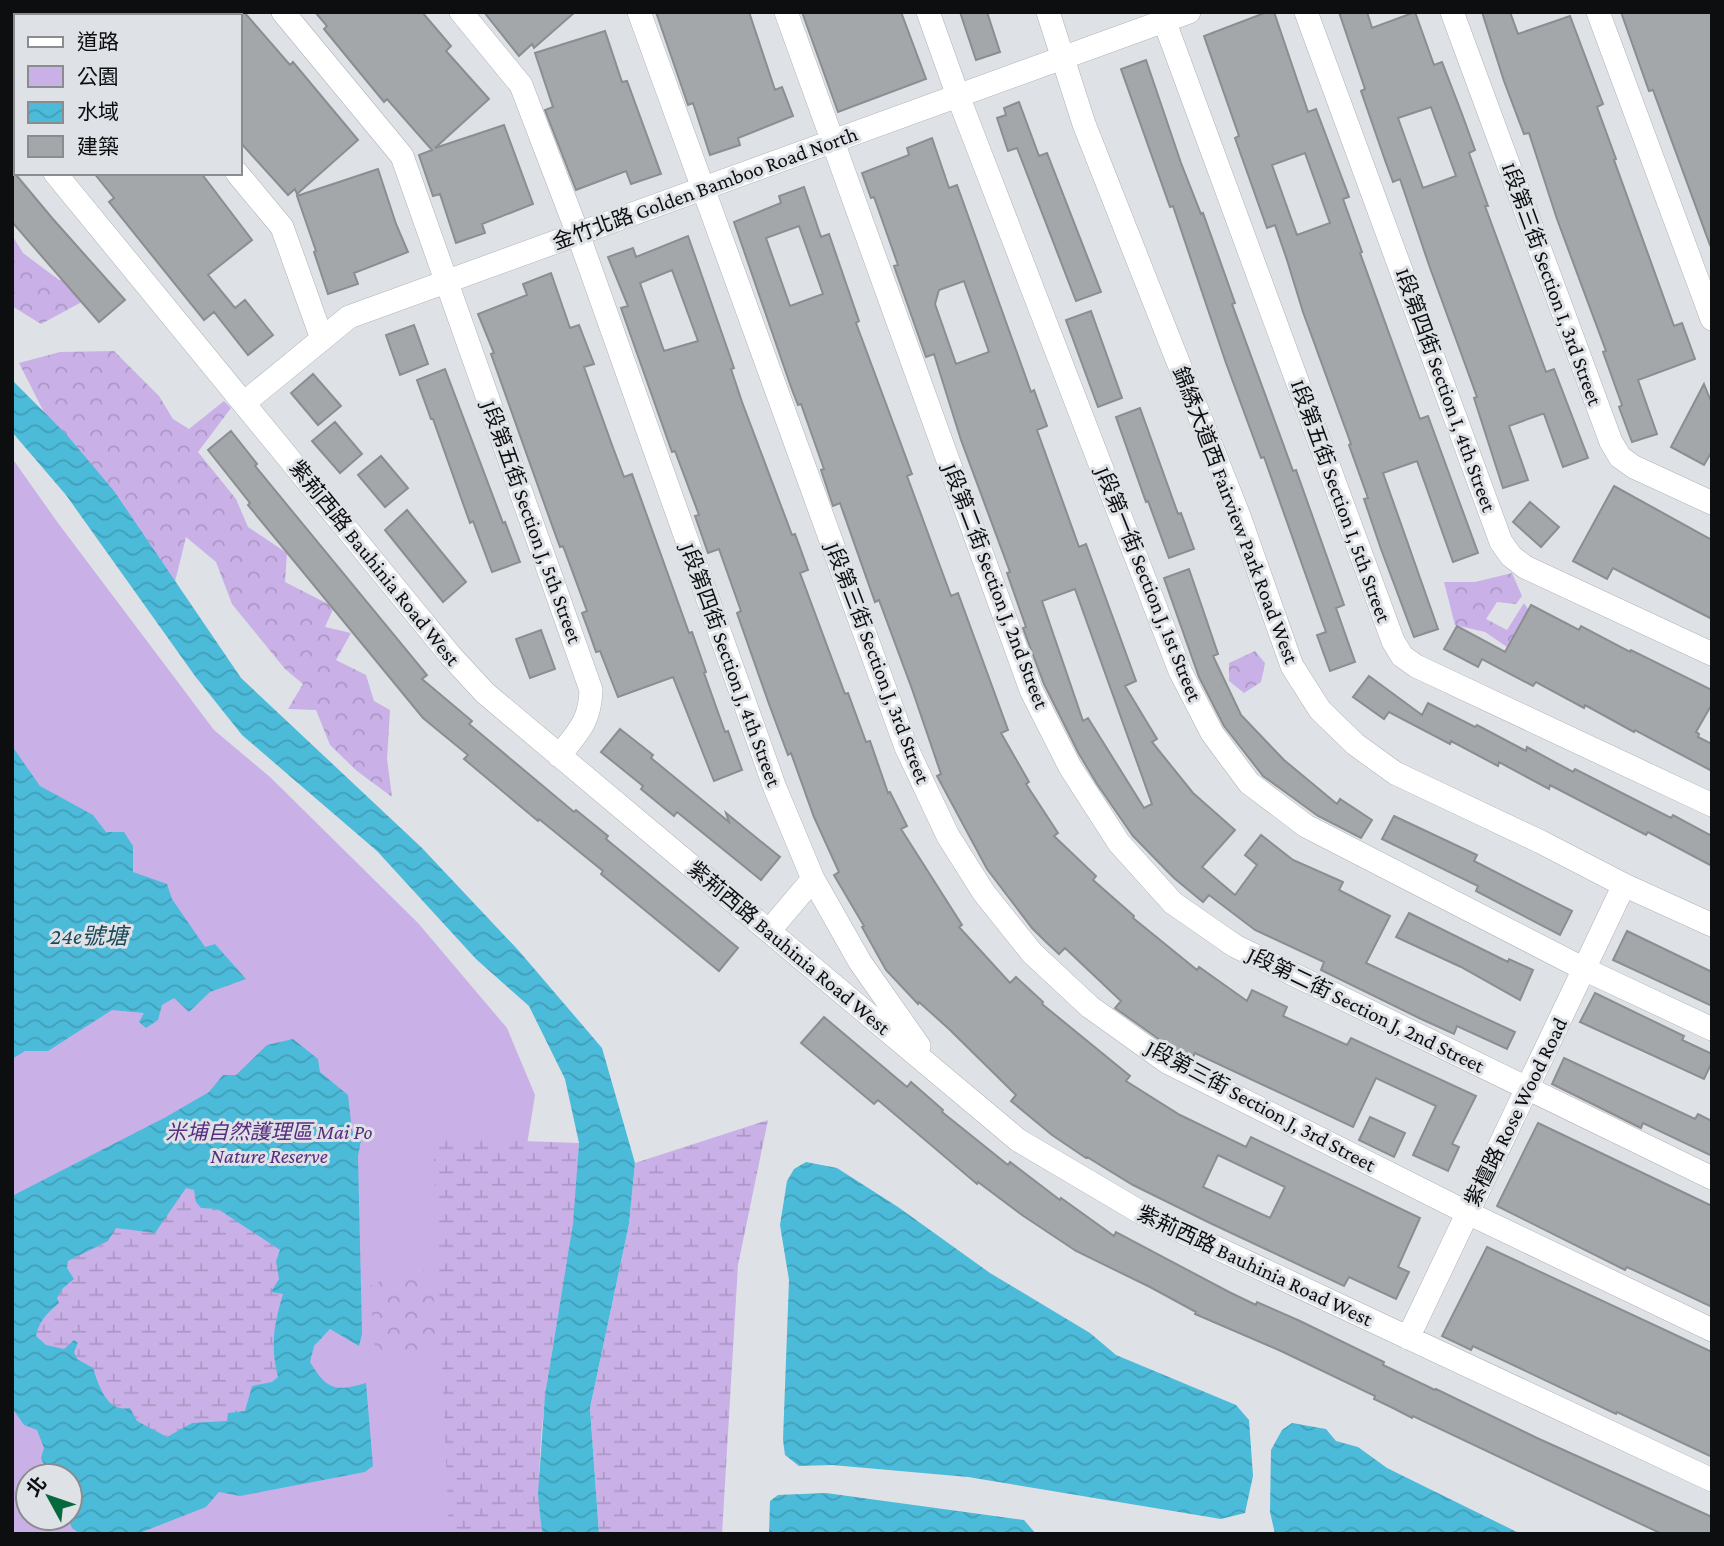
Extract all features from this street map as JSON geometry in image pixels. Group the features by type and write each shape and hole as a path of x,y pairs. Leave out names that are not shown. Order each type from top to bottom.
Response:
{"street":[{"name":"J段第五街 Section J, 5th Street","path":"283,12 402,156 591,690 590,709 584,726 559,755"},
{"name":"J段第四街 Section J, 4th Street","path":"461,12 521,85 579,234 775,788 813,879 860,962 936,1071"},
{"name":"J段第三街 Section J, 3rd Street","path":"639,12 906,747 948,836 984,893 1032,953 1080,998 1167,1062 1468,1213 1712,1330"},
{"name":"J段第二街 Section J, 2nd Street","path":"786,12 1031,690 1070,767 1119,843 1172,903 1235,946 1712,1178"},
{"name":"J段第一街 Section J, 1st Street","path":"928,12 1180,671 1219,743 1249,783 1306,826 1584,969 1712,1029"},
{"name":"錦綉大道西 Fairview Park Road West","path":"1048,12 1084,124 1239,516 1292,666 1320,710 1356,744 1395,773 1541,842 1624,886 1712,925"},
{"name":"金竹北路 Golden Bamboo Road North","path":"244,403 349,317 1064,58 1163,17 1189,12"},
{"name":"I段第四街 Section I, 4th Street","path":"1307,12 1501,542 1511,556 1525,567 1712,654"},
{"name":"I段第三街 Section I, 3rd Street","path":"1452,12 1611,442 1620,457 1634,467 1712,503"},
{"path":"1598,12 1712,319"},
{"name":"I段第五街 Section I, 5th Street","path":"1163,17 1392,641 1402,656 1416,666 1712,805"},
{"name":"紫荊西路 Bauhinia Road West","path":"57,175 467,675 505,710 1018,1140 1140,1212 1712,1480"},
{"path":"239,175 282,228 322,339"},
{"path":"769,931 813,879"},
{"name":"紫檀路 Rose Wood Road","path":"1408,1338 1624,886"}],"green space":[{"path":"12,235 23,253 59,280 93,272 91,297 41,324 12,306"},
{"path":"114,351 159,396 173,419 189,429 224,401 231,408 198,452 236,499 248,527 287,553 285,582 334,607 325,627 351,633 336,660 366,675 374,701 390,710 387,759 392,797 357,771 330,745 316,710 288,709 303,684 285,669 232,604 216,562 186,537 172,594 58,440 19,363 60,352"},
{"name":"米埔自然護理區 Mai Po Nature Reserve","path":"12,458 214,730 270,777 418,923 507,1028 535,1095 513,1232 479,1534 12,1534"},
{"path":"1512,573 1522,596 1516,604 1497,602 1486,619 1507,630 1524,603 1531,614 1507,647 1485,632 1455,625 1444,582 1475,582"},
{"path":"1255,651 1265,663 1261,682 1244,693 1229,681 1229,663"},
{"path":"768,1120 738,1265 722,1534 599,1534 590,1408 629,1224 635,1163"},
{"path":"433,1138 579,1143 573,1228 543,1419 540,1457 542,1534 449,1534"},
{"path":"186,1188 194,1190 196,1201 201,1207 218,1208 280,1250 276,1261 279,1279 271,1292 283,1294 274,1336 278,1377 272,1382 252,1386 245,1412 227,1421 192,1423 167,1437 111,1406 93,1368 77,1359 74,1352 78,1343 74,1341 64,1349 46,1345 36,1336 44,1318 59,1303 57,1298 63,1288 74,1279 67,1268 68,1261 108,1241 115,1228"},
{"path":"417,1265 433,1278 435,1334 429,1356 375,1350 370,1286"}],"water":[{"path":"12,380 66,434 114,491 241,678 422,848 519,951 602,1048 635,1163 629,1224 590,1408 599,1534 542,1534 538,1494 545,1395 573,1224 579,1143 565,1079 529,1006 476,959 377,851 242,735 195,676 66,495 12,432"},
{"name":"24e號塘","path":"12,746 40,786 93,815 106,832 124,832 133,846 133,872 167,884 172,899 205,947 215,944 246,979 210,992 189,1012 174,998 162,1005 158,1020 146,1028 139,1022 144,1013 112,1010 48,1051 25,1051 12,1059"},
{"path":"293,1039 318,1059 320,1072 348,1095 352,1131 361,1141 358,1156 362,1334 359,1346 330,1329 314,1346 310,1362 322,1378 333,1386 339,1388 366,1383 373,1466 365,1472 240,1496 219,1492 206,1507 137,1534 80,1534 77,1532 84,1532 84,1462 43,1462 41,1458 44,1448 37,1430 24,1425 12,1408 12,1196 166,1117 209,1092 223,1075 236,1075 267,1045","holes":["186,1188 194,1190 196,1202 201,1208 218,1209 280,1250 276,1261 279,1279 271,1292 283,1294 274,1335 278,1377 272,1382 252,1386 245,1411 228,1413 227,1421 192,1423 167,1437 137,1421 130,1408 115,1406 105,1397 93,1368 77,1359 74,1352 78,1343 74,1340 64,1349 46,1345 36,1336 44,1318 59,1303 57,1298 63,1288 74,1279 67,1268 68,1261 108,1241 116,1228 155,1233"]},
{"path":"806,1162 837,1168 898,1207 990,1273 1090,1333 1116,1355 1236,1405 1249,1420 1253,1476 1245,1513 1221,1519 968,1477 832,1465 799,1466 785,1455 783,1440 789,1280 780,1225 787,1181 794,1169"},
{"path":"1292,1423 1326,1429 1336,1441 1358,1447 1387,1468 1521,1534 1275,1534 1270,1512 1271,1450 1282,1430"},
{"path":"826,1493 1024,1520 1036,1534 769,1534 770,1501 778,1495"}],"building":[{"path":"244,12 290,65 293,62 358,140 297,194 295,189 288,195 242,144 240,14"},
{"path":"315,12 422,12 451,46 446,51 489,99 435,148 504,125 533,204 482,224 485,233 456,243 440,194 433,196 419,155 432,150 387,99 384,102 324,29 327,26"},
{"path":"484,12 575,12 534,48 532,44 519,56"},
{"path":"656,12 749,12 775,90 782,87 793,116 738,138 740,145 710,155 693,103 688,105"},
{"path":"802,12 901,12 926,79 838,112"},
{"path":"960,12 987,12 1000,52 976,60"},
{"path":"1267,12 1274,12 1308,112 1316,109 1349,197 1343,199 1362,252 1360,253 1420,419 1428,416 1478,553 1453,562 1417,461 1383,473 1438,629 1414,637 1364,499 1368,498 1349,445 1351,444 1275,225 1267,228 1235,138 1239,136 1204,36","holes":["1305,153 1330,223 1297,235 1272,165"]},
{"path":"1339,12 1367,12 1372,28 1415,12 1434,65 1442,62 1462,114 1475,150 1469,153 1488,206 1485,206 1546,372 1554,369 1588,458 1563,467 1542,414 1509,426 1528,480 1503,488 1474,398 1477,397 1400,179 1393,182 1386,163 1361,91 1365,89","holes":["1431,107 1456,176 1423,188 1398,118"]},
{"path":"1482,12 1510,12 1518,34 1570,16 1603,104 1597,107 1616,159 1614,160 1674,326 1682,323 1695,359 1638,380 1657,434 1632,442 1603,352 1606,351 1557,219 1529,133 1524,134 1504,81"},
{"path":"1621,12 1712,12 1710,245 1653,90 1649,91"},
{"path":"605,31 622,82 627,81 661,174 631,184 626,171 576,190 545,110 553,107 535,53"},
{"path":"1146,60 1181,163 1201,214 1203,213 1235,303 1232,304 1344,605 1336,608 1355,662 1330,671 1317,635 1326,632 1121,69"},
{"path":"1019,102 1039,156 1047,153 1101,292 1076,301 1017,148 1008,151 997,118 1006,115 1004,108"},
{"path":"932,138 949,188 957,185 1031,392 1034,390 1047,426 1037,430 1079,547 1086,544 1136,681 1125,686 1157,739 1152,742 1193,793 1235,830 1202,867 1235,895 1257,865 1245,855 1261,835 1293,860 1343,882 1339,890 1390,916 1366,963 1515,1032 1507,1049 1457,1026 1454,1034 1419,1018 1321,970 1324,962 1255,930 1209,895 1203,902 1174,878 1133,836 1097,784 1044,684 1023,628 1026,627 1007,573 1010,572 961,440 934,354 926,357 894,266 898,265 874,197 871,198 862,173 909,155 907,148","holes":["964,281 989,352 956,364 935,304 939,290","1075,589 1152,804 1144,808 1088,718 1083,721 1042,601"]},
{"path":"378,169 408,252 354,273 358,284 328,294 297,196"},
{"path":"12,170 125,300 99,322 12,222"},
{"path":"96,175 203,175 252,240 208,275 235,308 245,300 273,335 248,355 214,312 204,320 109,202 114,198"},
{"path":"804,187 821,237 829,234 859,321 856,323 912,474 907,476 951,596 958,593 1008,730 1001,733 1029,782 1026,784 1058,833 1054,836 1096,876 1093,880 1134,916 1133,918 1197,970 1199,967 1247,1001 1252,990 1287,1007 1283,1016 1347,1045 1351,1038 1476,1096 1452,1144 1459,1147 1448,1171 1413,1155 1436,1106 1376,1078 1353,1127 1195,1053 1192,1059 1174,1050 1115,1008 1121,1001 1065,948 1059,954 1045,941 987,869 937,776 941,774 912,689 879,600 875,602 840,503 833,506 821,470 824,469 801,404 798,405 791,387 734,222 781,203 779,196","holes":["799,226 823,294 790,306 766,238"]},
{"path":"688,236 734,368 731,369 742,402 808,570 800,573 845,694 848,693 866,742 870,741 888,793 890,792 907,826 901,829 962,925 959,927 1010,983 1016,977 1043,1002 1042,1004 1130,1076 1126,1081 1180,1115 1246,1147 1251,1137 1420,1218 1398,1267 1409,1272 1396,1299 1349,1277 1344,1286 1133,1185 1086,1158 1052,1135 1011,1101 1016,1095 949,1029 919,1002 918,1004 886,970 834,875 839,872 769,704 737,613 741,611 719,549 708,553 695,516 699,515 675,451 672,452 621,308 628,306 608,257 633,248 636,257","holes":["672,270 698,341 664,351 640,283","1218,1155 1285,1187 1270,1218 1203,1187"]},
{"path":"551,273 570,328 579,325 594,364 584,367 612,445 624,477 632,474 689,633 692,632 725,732 728,731 742,770 714,781 673,677 618,697 600,651 596,652 582,613 587,611 563,546 560,547 553,528 491,354 494,353 478,314 527,295 523,284"},
{"path":"1091,311 1122,398 1098,407 1066,320"},
{"path":"414,325 428,364 400,375 386,335"},
{"path":"445,369 520,562 492,572 473,521 470,523 417,380"},
{"path":"313,374 341,406 318,425 291,393"},
{"path":"1704,384 1712,404 1712,451 1704,465 1671,447"},
{"path":"1140,408 1178,514 1181,513 1194,549 1169,558 1116,417"},
{"path":"335,422 362,454 340,473 312,441"},
{"path":"231,431 257,464 255,466 427,675 422,679 472,721 469,724 574,812 576,810 608,836 606,839 738,948 719,971 601,874 603,871 464,759 468,755 423,718 248,505 250,503 208,450"},
{"path":"381,456 408,488 385,507 358,475"},
{"path":"1614,486 1712,540 1712,619 1613,568 1607,579 1573,561"},
{"path":"1530,502 1559,527 1541,547 1513,522"},
{"path":"407,510 466,582 443,602 385,530"},
{"path":"1189,569 1218,654 1213,656 1241,715 1284,760 1337,804 1340,799 1372,820 1361,838 1318,816 1263,776 1224,726 1199,677 1164,578"},
{"path":"1531,605 1579,630 1581,626 1712,690 1712,704 1696,732 1698,737 1712,744 1712,771 1536,682 1533,686 1482,659 1478,667 1444,649 1457,626 1505,652"},
{"path":"541,630 555,669 530,678 516,639"},
{"path":"1369,676 1422,715 1428,703 1526,751 1527,747 1573,772 1575,769 1712,836 1712,866 1550,785 1549,789 1499,762 1498,766 1389,712 1384,719 1353,697"},
{"path":"620,729 729,822 726,813 780,857 761,880 677,812 674,816 641,789 643,786 601,752"},
{"path":"1394,816 1477,855 1474,861 1572,911 1560,935 1476,891 1478,886 1382,839"},
{"path":"1409,913 1508,962 1509,959 1533,970 1520,1000 1461,967 1396,937"},
{"path":"1627,931 1712,972 1712,1006 1613,960"},
{"path":"1595,993 1684,1036 1682,1040 1712,1054 1712,1062 1704,1079 1580,1022"},
{"path":"824,1017 907,1087 911,1082 943,1110 942,1112 1008,1165 1010,1162 1114,1236 1116,1232 1256,1305 1257,1302 1300,1321 1435,1390 1712,1517 1712,1534 1662,1534 1413,1416 1412,1418 1374,1399 1375,1396 1281,1351 1195,1314 1196,1312 1150,1287 1076,1251 978,1182 977,1184 878,1100 874,1104 801,1043"},
{"path":"1564,1058 1695,1119 1698,1114 1712,1121 1712,1156 1643,1123 1641,1128 1552,1084"},
{"path":"1370,1117 1405,1133 1394,1157 1359,1140"},
{"path":"1538,1123 1712,1206 1712,1307 1627,1267 1625,1270 1497,1206"},
{"path":"1487,1247 1712,1352 1712,1457 1473,1346 1471,1350 1442,1336"}]}
